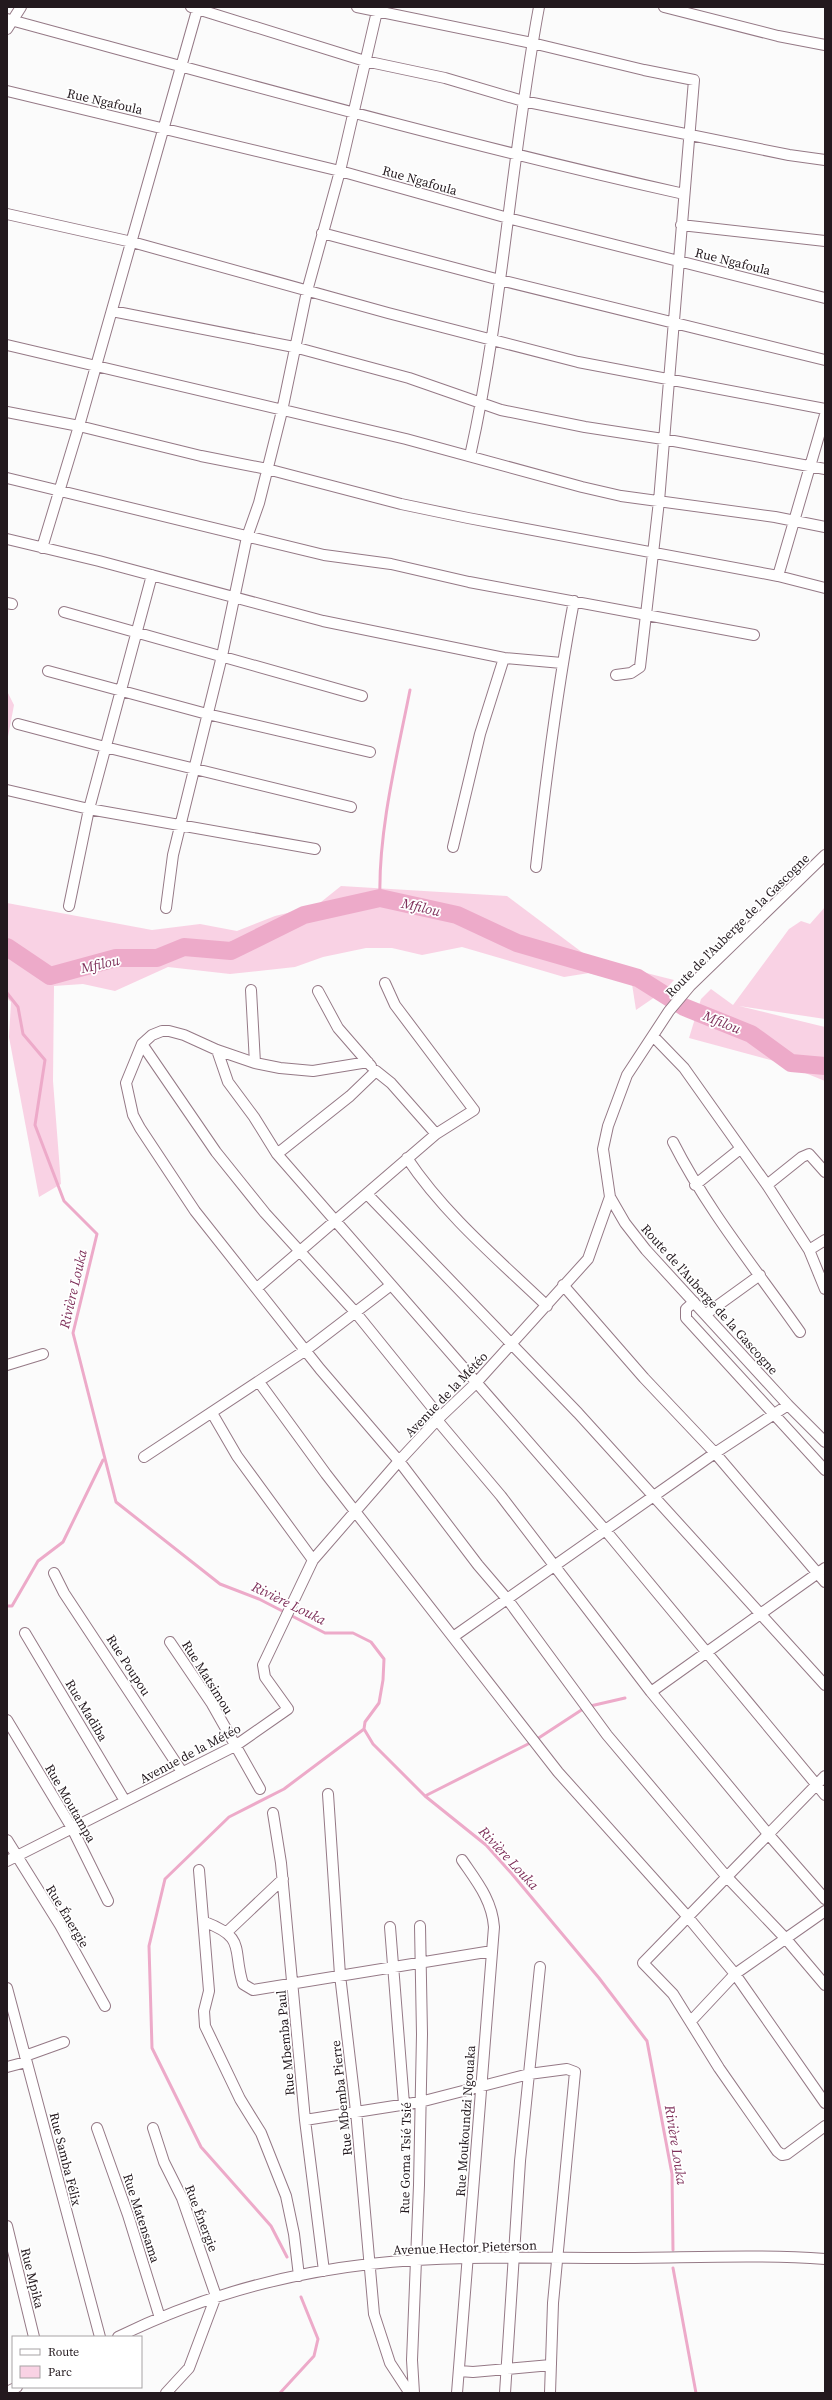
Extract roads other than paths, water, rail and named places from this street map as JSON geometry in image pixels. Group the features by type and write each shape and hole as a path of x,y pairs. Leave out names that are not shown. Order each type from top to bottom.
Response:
{"street":[{"path":"7,29 10,19 21,7"},
{"path":"357,7 532,43 644,70 694,80 688,134 659,500 654,553 644,614 642,655 640,667 631,672 616,675"},
{"path":"470,456 482,405 517,155 523,101 539,7"},
{"path":"664,7 696,11 778,36 825,45"},
{"path":"42,548 97,366 181,67 196,8 365,61 445,78 523,101 790,155 825,160"},
{"path":"166,908 173,855 222,656 247,537 282,411 294,347 307,291 340,171 377,10"},
{"path":"10,19 181,67 517,155 684,194"},
{"name":"Rue Ngafoula","path":"7,91 164,128 222,145 340,171 508,218 825,298"},
{"path":"7,214 132,242 307,291 578,362 825,408"},
{"path":"681,225 825,242"},
{"path":"322,233 500,280 825,360"},
{"path":"112,311 294,347 409,378 482,405 585,428 663,439 825,469"},
{"path":"7,345 406,439 582,487 621,496 659,500 825,527"},
{"path":"7,412 79,426 202,456 267,469 438,512 778,576 825,588"},
{"path":"778,576 825,415"},
{"path":"7,478 324,555 391,564 754,635"},
{"path":"7,539 235,596 323,621 504,658 562,663"},
{"path":"69,906 89,809 135,633 152,575"},
{"path":"536,867 547,761 562,663 574,601"},
{"path":"64,612 362,696"},
{"path":"453,847 480,734 504,658"},
{"path":"48,671 207,714 370,752"},
{"path":"18,724 193,769 351,807"},
{"path":"7,790 89,809 315,849"},
{"name":"Route de l'Auberge de la Gascogne","path":"825,855 690,986 670,1011 627,1075 608,1126 603,1149 610,1197 625,1223 646,1250 788,1405 825,1442"},
{"path":"257,1288 336,1222 436,1134 474,1110 395,1005 385,983"},
{"path":"251,990 255,1063"},
{"path":"318,991 338,1028 376,1071 391,1082 436,1134"},
{"path":"368,1062 314,1071 255,1063 169,1031 152,1035 142,1044 126,1083 133,1115 140,1128 195,1211 320,1369 399,1461 478,1565 508,1600 607,1736 726,1876 786,1939 825,1985"},
{"path":"653,1036 684,1068 767,1185 809,1250 825,1289"},
{"path":"142,1044 216,1152 300,1252 356,1313 438,1419 501,1496 652,1692 769,1835 825,1899"},
{"path":"217,1050 228,1082 254,1117 277,1154 606,1531 825,1795"},
{"path":"277,1154 350,1096 376,1071"},
{"path":"673,1142 695,1185 724,1229 760,1275 800,1332"},
{"path":"695,1185 740,1149"},
{"path":"767,1185 802,1157 809,1154 825,1172"},
{"path":"407,1158 443,1203 548,1306"},
{"path":"367,1194 654,1496 760,1615 825,1685"},
{"name":"Avenue de la Météo","path":"12,1858 235,1746 288,1709 265,1678 262,1665 313,1560 399,1461 438,1419 476,1383 548,1306 563,1286 588,1259 610,1197"},
{"path":"809,1250 825,1240"},
{"path":"699,1334 709,1318 760,1275"},
{"path":"144,1457 306,1350 391,1285"},
{"path":"563,1286 644,1378 715,1453 821,1570 825,1582"},
{"path":"694,1302 685,1313 699,1334 825,1470"},
{"path":"7,1365 43,1354"},
{"path":"732,1370 747,1360"},
{"path":"259,1382 355,1511 558,1772 687,1916 735,1974 825,2103"},
{"path":"453,1637 508,1600 715,1453 788,1405"},
{"path":"212,1413 237,1456 283,1522 313,1560"},
{"path":"652,1692 821,1570"},
{"name":"Rue Poupou","path":"54,1573 72,1604 182,1772"},
{"name":"Rue Madiba","path":"25,1633 126,1801"},
{"name":"Rue Matsimou","path":"170,1642 212,1704 260,1789"},
{"name":"Rue Moutampa","path":"7,1720 72,1828 108,1901"},
{"path":"825,1776 769,1835 687,1916 643,1963 673,1994 723,2074 777,2151 782,2155 787,2154 825,2126"},
{"name":"Rue Mbemba Pierre","path":"328,1794 340,1974 356,2111 374,2314 390,2363 411,2392"},
{"name":"Rue Mbemba Paul","path":"273,1813 283,1879 306,2120 324,2271"},
{"name":"Rue Énergie","path":"7,1840 12,1858 60,1925 105,2006"},
{"name":"Rue Moukoundzi Ngouaka","path":"457,2393 469,2259 480,2088 492,1951 493,1912 484,1892 462,1860"},
{"path":"199,1870 205,1922 209,1991 204,2011 205,2026 240,2099 261,2133 281,2183 294,2234 299,2276"},
{"path":"227,1932 283,1879"},
{"path":"690,2021 735,1974 825,1911"},
{"path":"205,1922 227,1932 233,1940 242,1979 247,1988 260,1990 340,1974 392,1968 492,1951"},
{"name":"Rue Goma Tsié Tsié","path":"411,2392 419,2185 422,2034 420,1926"},
{"path":"390,1927 392,1968 404,2104"},
{"path":"505,2393 529,2074 540,1967"},
{"name":"Rue Samba Félix","path":"7,1988 100,2336"},
{"path":"7,2067 64,2042"},
{"path":"306,2120 420,2102 480,2088 529,2074 567,2069 575,2072 557,2258 550,2393"},
{"name":"Rue Matensama","path":"97,2128 128,2215 160,2318"},
{"name":"Rue Énergie","path":"152,2128 164,2162 182,2198 216,2296"},
{"name":"Rue Mpika","path":"7,2226 10,2251 34,2336"},
{"name":"Avenue Hector Pieterson","path":"120,2336 160,2318 216,2296 299,2276 369,2264 415,2260 514,2258 825,2259"},
{"path":"166,2393 189,2368 216,2296"},
{"path":"459,2371 473,2372 551,2365"}],"waterway":[{"path":"380,898 380,873 385,821 394,767 410,690"},
{"name":"Mfilou","path":"7,947 50,976 116,958 157,958 184,947 231,951 304,915 380,898 457,915 517,943 638,978 684,1007 751,1034 791,1063 825,1066"},
{"name":"Rivière Louka","path":"7,993 18,1007 23,1034 45,1060 35,1125 64,1201 97,1234 73,1333 116,1502 220,1584 259,1599 325,1633 353,1633 371,1642 384,1659 383,1680 379,1703 365,1722 364,1729 373,1744 425,1796 486,1845 599,1978 647,2041 672,2174 673,2250"},
{"path":"7,1606 12,1606 38,1561 63,1542 103,1460"},
{"path":"425,1796 534,1741 586,1707 625,1698"},
{"path":"287,2257 271,2226 201,2147 152,2048 149,1946 165,1879 229,1817 284,1789 364,1729"},
{"name":"Rivière Louka","path":"673,2268 696,2393"},
{"path":"280,2393 314,2356 318,2339 301,2297"}]}
